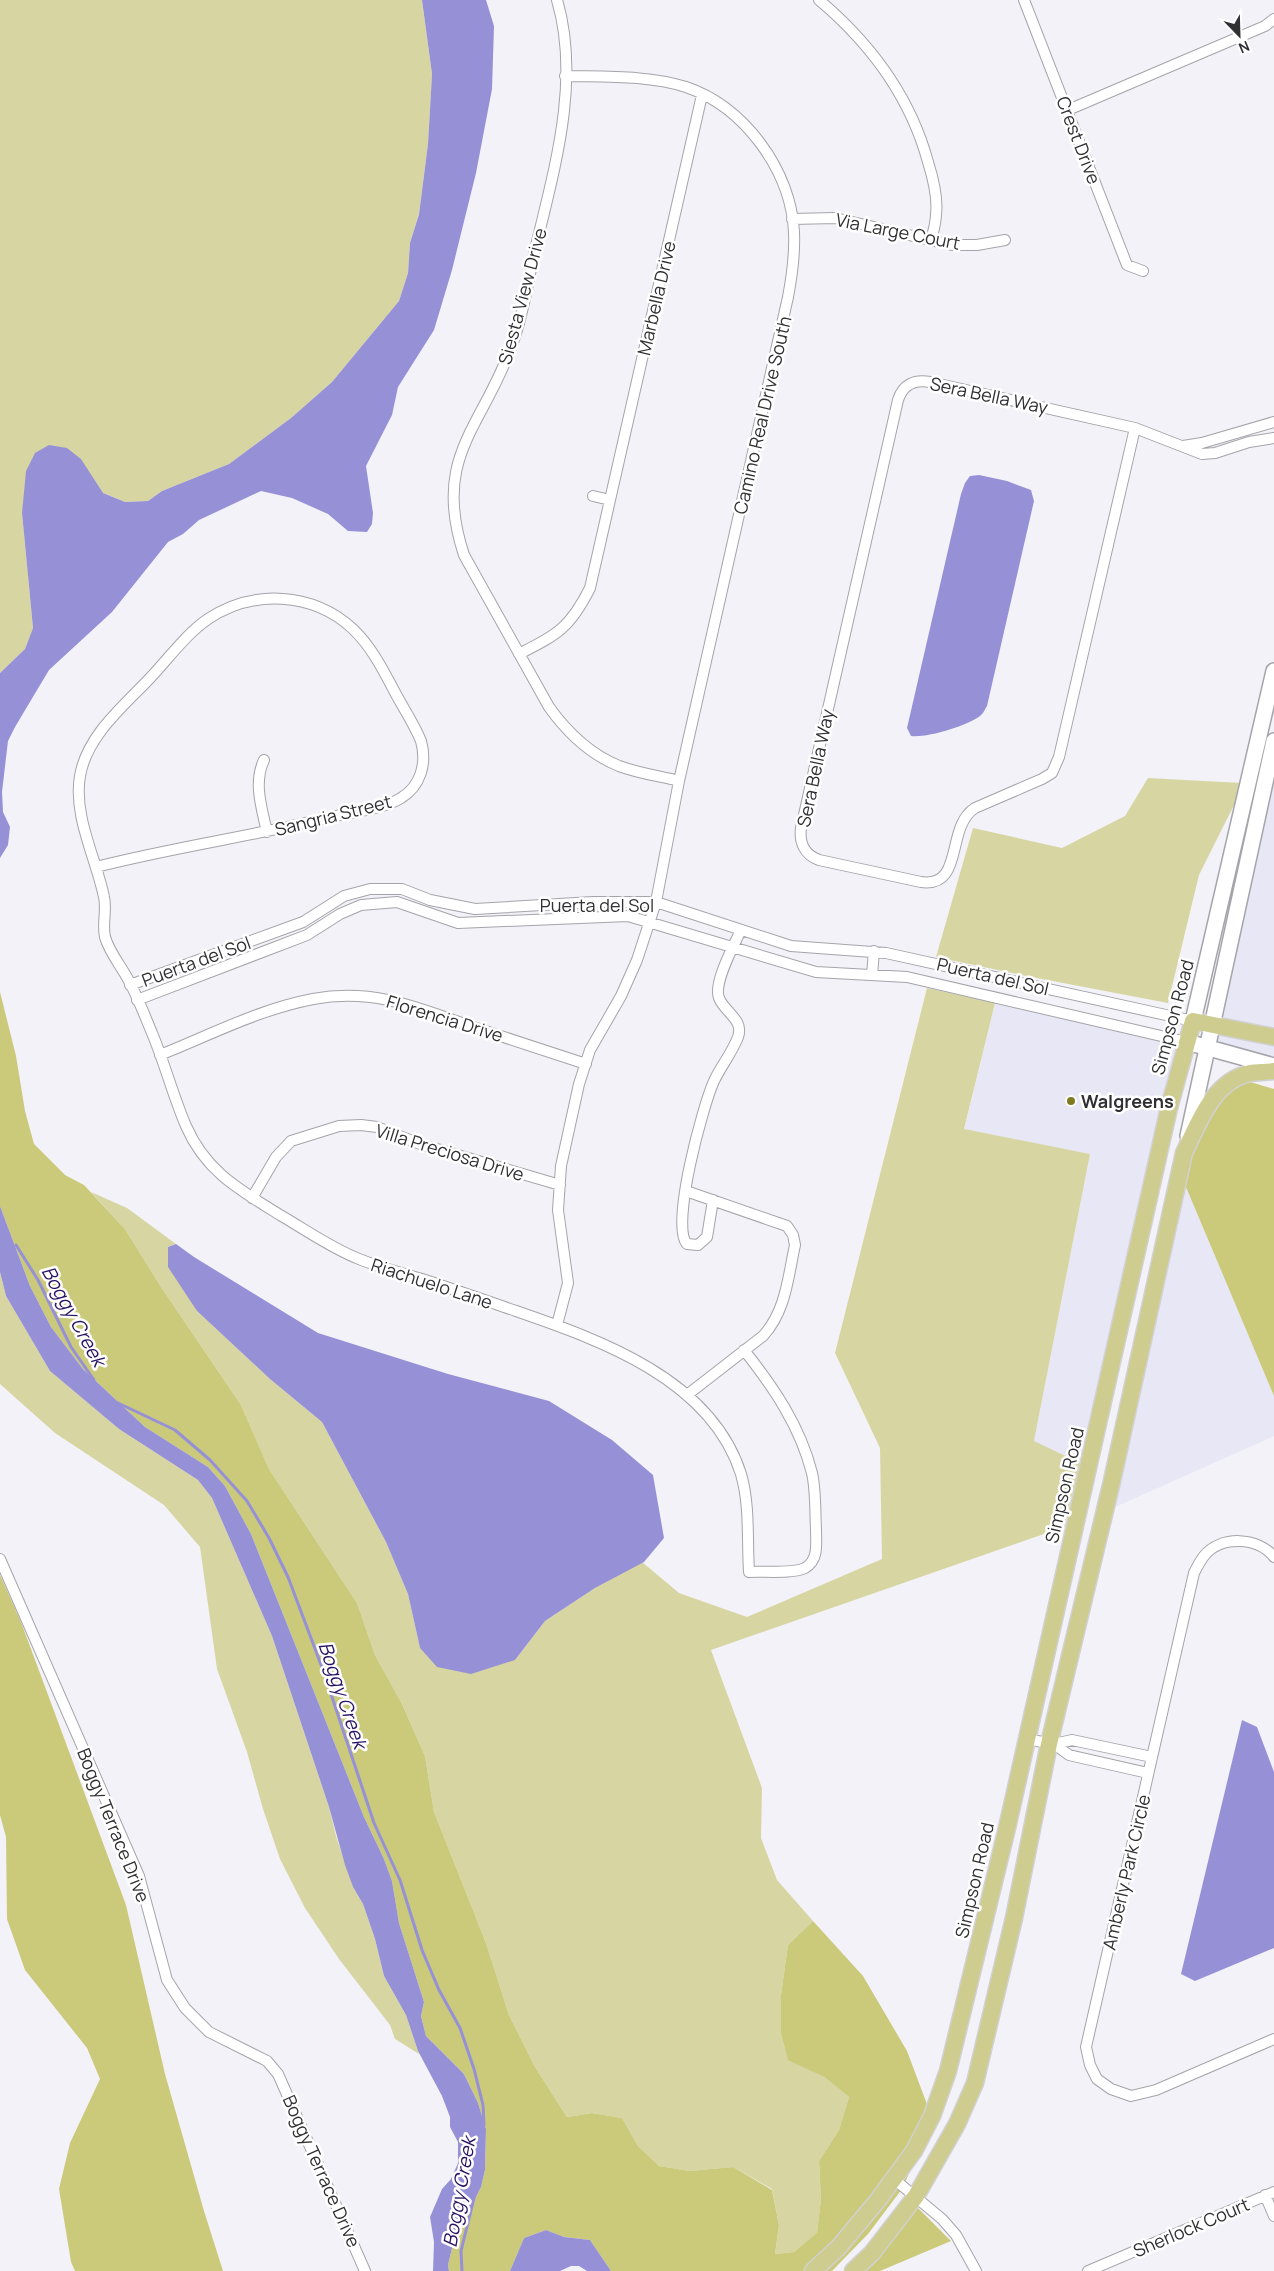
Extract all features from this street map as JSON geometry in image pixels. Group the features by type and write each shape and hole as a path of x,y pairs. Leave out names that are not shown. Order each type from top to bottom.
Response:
{"main road":[{"name":"Simpson Road","path":"813,2271 838,2248 894,2180 923,2134 941,2094 948,2071 1093,1449 1169,1108 1193,1021 1274,679"},
{"path":"1259,737 1265,746 1270,762"},
{"path":"853,2271 872,2253 916,2196 957,2124 975,2083 1014,1918 1079,1625 1094,1548 1112,1481 1274,742"},
{"path":"1193,1021 1274,1037"},
{"path":"1187,1042 1274,1066"},
{"path":"1184,1152 1205,1109 1231,1081 1249,1073 1274,1071"},
{"path":"1093,1449 1103,1460 1107,1479 1096,1521 1094,1548"}],"street":[{"name":"Siesta View Drive","path":"557,0 564,24 566,47 564,109 556,160 514,339 504,369 474,421 454,475 453,507 457,532 464,555 549,707 566,730 590,750 619,766 679,781"},
{"path":"819,0 844,21 872,52 896,86 912,118 924,148 932,178 936,214 931,241"},
{"name":"Crest Drive","path":"1024,0 1128,265 1143,271"},
{"path":"1068,110 1266,26 1274,19"},
{"name":"Camino Real Drive South","path":"557,1325 568,1283 558,1210 561,1166 579,1084 590,1050 625,987 656,902 679,781 788,297 792,270 794,232 790,203 780,175 767,151 720,104 687,88 646,78 565,76"},
{"name":"Marbella Drive","path":"519,654 552,637 566,627 578,612 590,588 702,95"},
{"name":"Via Large Court","path":"792,219 835,218 931,241 960,245 977,245 1004,240"},
{"name":"Sera Bella Way","path":"1135,428 1059,757 1052,773 975,808 966,814 960,823 950,869 936,882 921,882 819,860 810,856 801,842 801,828 898,400 905,387 919,381 930,382 1135,428 1202,454 1215,454 1249,442 1274,438"},
{"name":"Sera Bella Way","path":"1183,446 1202,444 1274,422"},
{"path":"594,496 610,500"},
{"name":"Sangria Street","path":"96,867 267,832 396,801 408,793 417,782 424,762 423,748 419,735 366,642 351,627 326,610 303,602 278,598 260,599 235,605 203,622 92,743 82,767 78,794 81,811 96,867 106,904 105,939 118,964"},
{"path":"264,760 260,769 258,784 267,832"},
{"name":"Puerta del Sol","path":"130,985 303,922 344,896 370,889 402,889 430,900 475,909 593,902 656,902 791,946 874,951 952,966 1193,1021"},
{"name":"Puerta del Sol","path":"137,1000 307,935 340,914 361,905 397,902 458,922 628,916 816,972 907,977 1187,1042"},
{"path":"713,1200 707,1237 698,1245 687,1244 682,1232 690,1159 702,1112 715,1080 733,1048 740,1029 739,1023 719,998 718,989 723,970 741,930"},
{"path":"872,975 874,951"},
{"name":"Riachuelo Lane","path":"118,964 137,1000 160,1055 184,1123 195,1145 213,1169 234,1187 328,1244 360,1260 587,1335 625,1354 680,1389 711,1422 728,1446 740,1473 746,1500 748,1572 806,1567 814,1559 816,1550 815,1496 812,1474 804,1447 791,1418 772,1386 744,1350"},
{"name":"Florencia Drive","path":"160,1055 281,1007 314,999 350,997 382,998 421,1007 586,1064"},
{"name":"Villa Preciosa Drive","path":"252,1198 276,1157 291,1141 339,1126 361,1125 377,1127 420,1144 560,1185"},
{"path":"686,1191 788,1226 794,1235 795,1245 780,1311 774,1324 687,1396"},
{"name":"Amberly Park Circle","path":"1274,1557 1270,1552 1254,1544 1234,1541 1217,1545 1205,1555 1194,1573 1086,2046 1090,2065 1097,2079 1111,2089 1131,2096 1156,2090 1274,2039"},
{"name":"Boggy Terrace Drive","path":"0,1559 139,1876 167,1980 185,2008 209,2032 267,2061 278,2074 365,2271"},
{"path":"1026,1739 1052,1744 1069,1755 1148,1773"},
{"path":"1052,1744 1072,1740 1152,1757"},
{"path":"894,2180 942,2219 956,2235 976,2271"},
{"path":"1270,2194 1274,2216"},
{"name":"Sherlock Court","path":"1088,2271 1270,2194"}],"shaded area":[{"path":"0,0 422,0 432,74 428,144 419,213 410,243 408,273 399,301 332,382 291,418 229,464 162,491 148,501 125,502 103,493 22,513 33,628 25,649 0,673"},
{"path":"1274,768 1274,1031 1220,1020"},
{"path":"1148,778 1242,783 1239,795 1199,875 1168,1003 936,957 973,828 1062,848 1125,816"},
{"path":"927,988 995,1003 964,1129 1090,1154 1034,1441 1080,1463 1064,1527 711,1650 762,1788 761,1838 777,1880 813,1921 788,1945 781,1995 781,2034 788,2059 824,2077 849,2097 839,2130 819,2161 821,2199 817,2234 794,2252 775,2254 779,2225 772,2189 733,2167 690,2171 659,2166 638,2146 622,2118 592,2113 567,2117 535,2067 509,2015 486,1943 434,1812 425,1756 402,1704 375,1655 357,1603 269,1469 241,1405 161,1287 125,1229 91,1192 127,1208 176,1244 168,1247 197,1311 270,1379 322,1422 386,1542 408,1594 420,1648 515,1660 545,1621 595,1588 642,1562 679,1593 747,1617 882,1559 880,1448 835,1353"},
{"path":"0,992 16,1056 25,1111 34,1144 65,1175 84,1185 125,1229 161,1287 241,1405 269,1469 357,1603 375,1655 402,1704 425,1756 434,1812 486,1943 509,2015 535,2067 567,2117 592,2113 622,2118 638,2146 659,2166 690,2171 733,2167 772,2190 779,2225 775,2254 794,2252 817,2233 821,2199 819,2161 839,2130 849,2097 824,2077 788,2060 781,2034 781,1995 788,1945 813,1921 863,1976 907,2051 931,2115 917,2156 902,2189 868,2234 832,2271 611,2271 590,2240 564,2237 546,2230 524,2238 510,2271 449,2271 448,2265 454,2240 481,2187 485,2170 486,2129 478,2103 464,2074 426,2036 421,2016 424,2002 399,1923 392,1881 384,1859 364,1817 251,1534 225,1486 208,1467 145,1427 83,1369 51,1327 30,1286 0,1206"},
{"path":"995,1003 1180,1046 1069,1526 1063,1528 1034,1441 1090,1154 964,1130"},
{"path":"1217,1032 1274,1043 1274,1059 1214,1043"},
{"path":"1247,1081 1274,1089 1274,1396 1183,1180 1193,1140 1209,1113 1234,1086"},
{"path":"1183,1180 1274,1396 1274,1436 1095,1516 1150,1275"},
{"path":"0,1272 6,1296 50,1371 119,1429 198,1480 212,1498 272,1636 329,1807 336,1836 353,1887 363,1904 375,1939 384,1976 406,2015 419,2054 395,2039 390,2025 339,1959 305,1908 280,1859 263,1809 247,1752 217,1669 200,1547 164,1505 55,1433 0,1384"},
{"path":"0,1575 21,1622 126,1905 165,2074 223,2271 75,2271 71,2262 59,2189 70,2143 100,2079 87,2048 25,1970 7,1919 6,1837 0,1815"},
{"path":"915,2205 951,2241 880,2271 849,2271"}],"water":[{"path":"422,0 486,0 494,26 492,89 476,173 452,270 434,330 398,387 392,415 366,466 373,513 372,524 367,532 348,531 328,514 292,498 261,491 199,520 183,534 168,542 112,612 49,670 15,727 8,741 2,792 3,812 10,827 8,845 0,858 0,673 25,649 33,628 22,513 26,471 35,453 49,445 67,448 81,459 103,493 125,502 148,501 162,491 229,464 291,418 332,382 399,301 408,273 410,243 419,214 428,144 432,74"},
{"path":"979,475 1007,481 1031,490 1034,501 987,706 981,715 966,724 927,735 911,736 907,728 961,494 970,476"},
{"path":"0,1206 30,1286 51,1327 83,1369 145,1427 208,1467 225,1486 251,1534 364,1817 392,1881 399,1923 424,2002 421,2016 426,2036 464,2074 478,2103 486,2129 485,2170 481,2187 454,2240 448,2265 449,2271 433,2271 434,2242 430,2217 442,2189 451,2179 458,2163 458,2142 450,2127 450,2117 442,2096 418,2051 406,2015 384,1976 375,1939 363,1904 353,1887 345,1865 329,1807 272,1636 212,1498 198,1480 119,1429 50,1371 6,1296 0,1272"},
{"path":"176,1244 318,1333 448,1374 549,1401 612,1440 653,1475 664,1538 644,1562 595,1588 545,1621 515,1660 471,1674 437,1667 420,1648 408,1594 386,1542 322,1422 270,1379 197,1311 168,1267 168,1247"},
{"path":"1242,1720 1257,1727 1274,1772 1274,1948 1195,1981 1181,1974"},
{"path":"546,2230 564,2237 590,2240 611,2271 587,2271 579,2266 571,2266 560,2271 510,2271 524,2238"}],"waterway":[{"name":"Boggy Creek","path":"16,1245 38,1280 71,1347 94,1380"},
{"name":"Boggy Creek","path":"118,1403 175,1430 210,1460 247,1501 269,1538 288,1577 323,1670 374,1823 400,1880 422,1950 439,1990 460,2028 474,2069 483,2105 484,2125"},
{"name":"Boggy Creek","path":"462,2271 461,2251 474,2198"}],"place":[{"name":"Walgreens","path":"1071,1101"}]}
